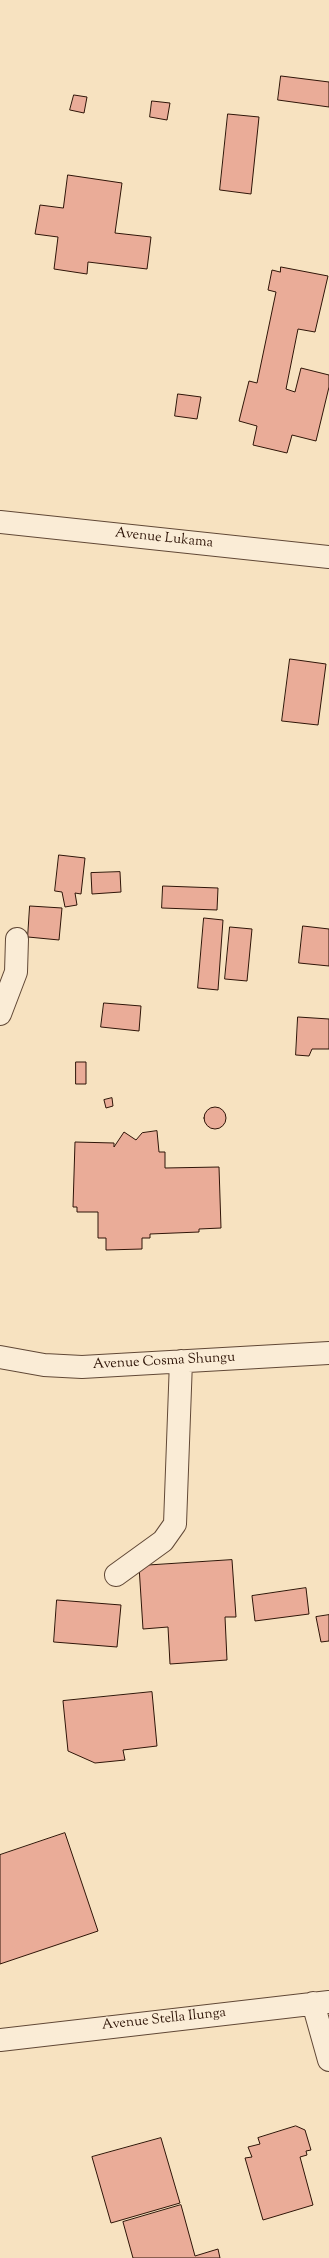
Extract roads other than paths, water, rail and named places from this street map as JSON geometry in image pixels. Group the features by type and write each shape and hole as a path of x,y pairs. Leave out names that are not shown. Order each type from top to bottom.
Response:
{"street":[{"name":"Avenue Lukama","path":"0,522 329,556"},
{"path":"0,1014 16,972 17,939"},
{"name":"Avenue Cosma Shungu","path":"0,1358 44,1365 82,1367 329,1353"},
{"path":"116,1575 163,1541 176,1524 181,1361"},
{"path":"321,2002 329,2060"},
{"name":"Avenue Stella Ilunga","path":"0,2040 321,2002"}]}
